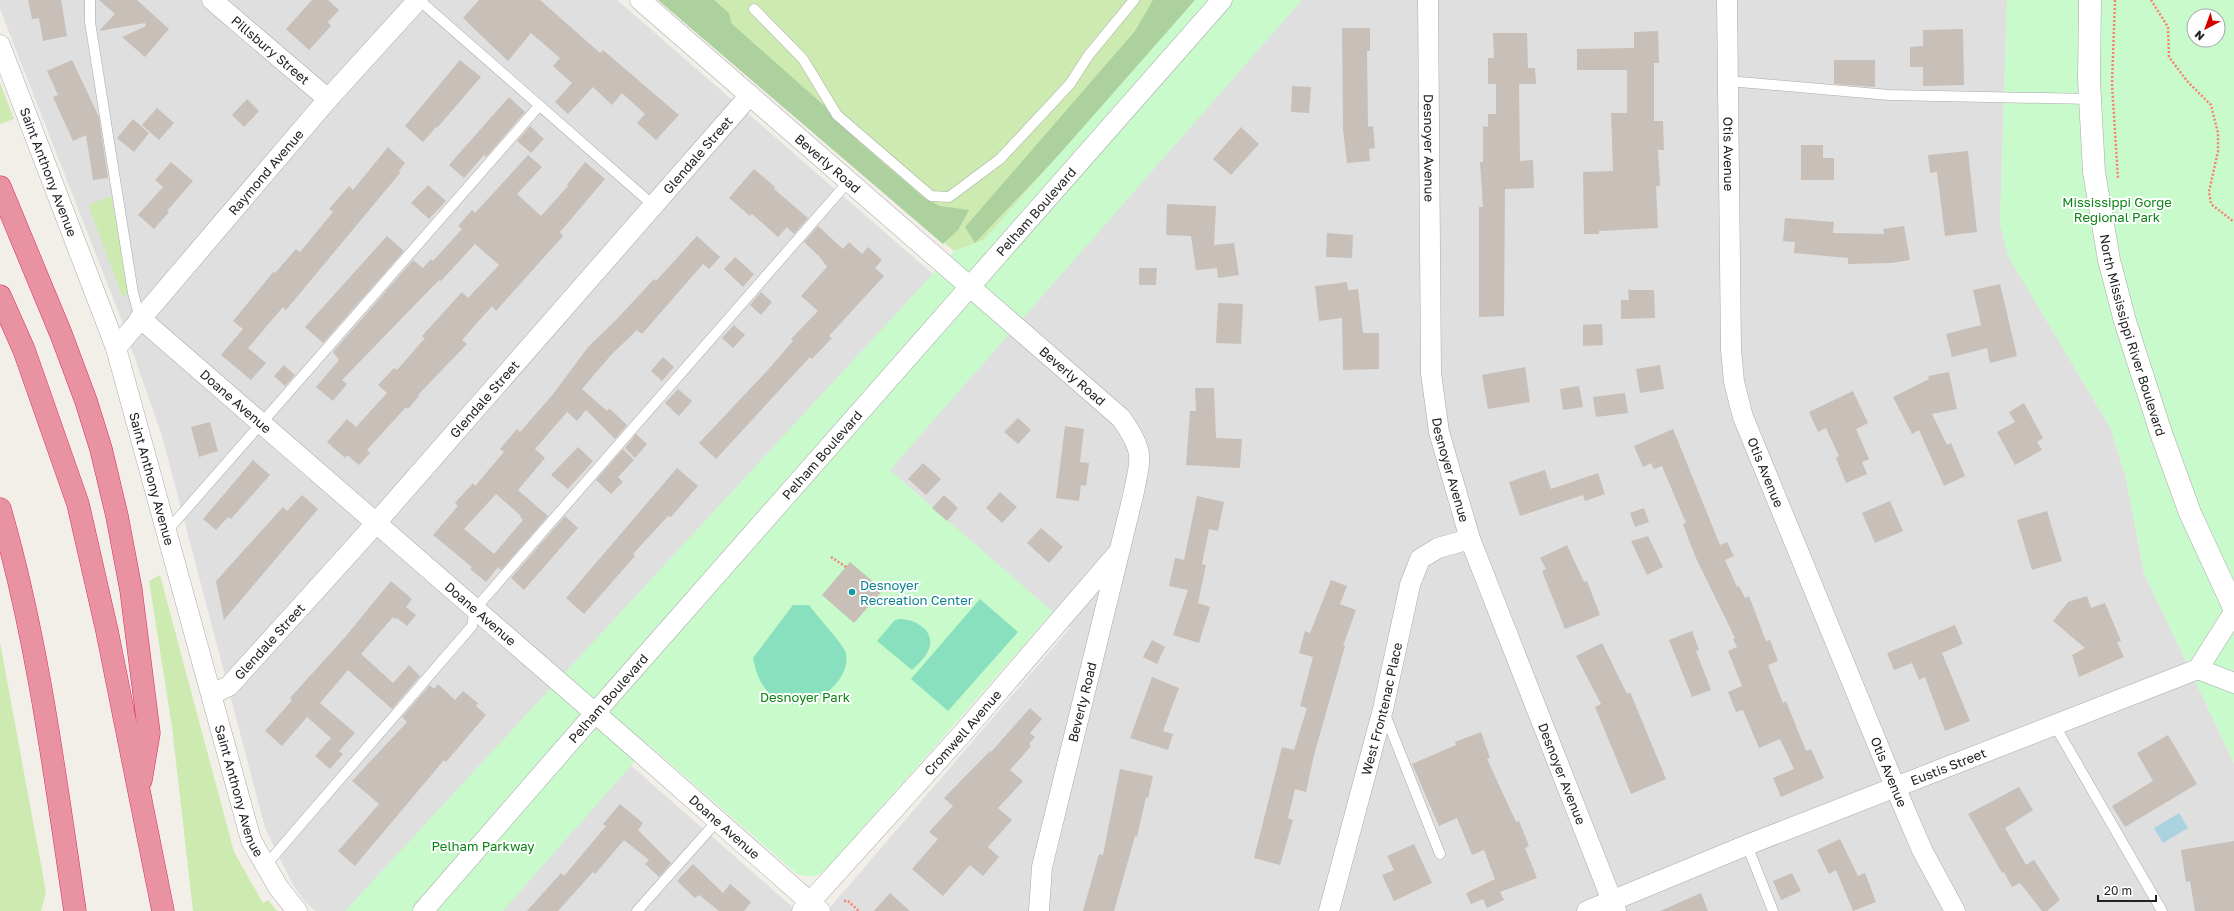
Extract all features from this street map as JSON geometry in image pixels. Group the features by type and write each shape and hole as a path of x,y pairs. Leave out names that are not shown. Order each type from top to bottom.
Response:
{"highway":[{"path":"0,187 61,334 86,401 101,449 117,516 132,590 149,733 139,795"},
{"path":"0,296 24,350 78,504 107,631 162,911"},
{"path":"0,509 15,561 38,670 75,911"}],"street":[{"name":"Pillsbury Street","path":"212,0 328,99"},
{"name":"Raymond Avenue","path":"116,348 328,99 419,0"},
{"name":"Beverly Road","path":"640,0 1121,418 1135,438 1140,459 1042,868 1039,911"},
{"name":"Pelham Boulevard","path":"423,911 594,713 971,287 1222,0"},
{"name":"Desnoyer Avenue","path":"1428,0 1431,373 1439,432 1470,539 1615,906"},
{"name":"Otis Avenue","path":"1727,0 1731,349 1734,382 1743,417 1896,789 1922,850 1955,911"},
{"name":"North Mississippi River Boulevard","path":"2090,0 2090,99 2094,172 2100,218 2109,260 2125,321 2161,433 2190,513 2234,608"},
{"name":"Saint Anthony Avenue","path":"0,45 116,348 251,840 278,887 297,911"},
{"name":"Glendale Street","path":"212,694 229,686 376,523 750,95"},
{"name":"Doane Avenue","path":"140,318 718,820 811,908"},
{"name":"West Frontenac Place","path":"1329,911 1383,709 1410,585 1420,559 1438,548 1470,539"},
{"name":"Cromwell Avenue","path":"811,908 1119,551"},
{"path":"2234,612 2198,669 2234,683"},
{"name":"Eustis Street","path":"1587,911 1615,906 1747,845 1896,789 2054,724 2198,669"}],"lane":[{"path":"90,0 90,22 133,293 140,318"},
{"path":"419,0 653,205"},
{"path":"754,8 804,58 837,115 931,196 949,198 1000,159 1011,148 1070,84 1088,56 1134,0"},
{"path":"1728,81 1889,95 2090,99"},
{"path":"167,531 539,106"},
{"path":"265,866 472,626 475,608 848,182"},
{"path":"1383,709 1440,854"},
{"path":"2054,724 2162,911"},
{"path":"637,911 718,820"},
{"path":"1747,845 1773,911"}],"path":[{"path":"2115,0 2112,84 2118,184"},
{"path":"2151,0 2168,27 2169,57 2187,81 2211,105 2218,133 2218,151 2209,192 2211,204 2234,222"},
{"path":"831,557 846,567"},
{"path":"844,901 848,901 859,911"}],"shaded area":[{"path":"0,0 617,0 948,287 571,713 797,911 316,911 306,903 293,885 265,828 162,436 120,316 0,9"},
{"path":"1245,0 2007,0 2000,224 2008,256 2110,427 2126,478 2144,573 2234,763 2234,911 827,911 1070,628 857,442"}],"green space":[{"path":"658,0 714,0 729,13 731,23 827,108 858,141 924,198 940,206 969,210 958,230 943,244"},
{"path":"661,0 1195,0 984,240 954,251"},
{"path":"1153,0 1198,0 1115,96 975,243 965,227 1135,31"},
{"name":"Pelham Parkway","path":"1195,0 1302,0 890,470 1053,612 826,870 815,876 804,876 796,873 649,745 503,911 345,911 954,251 984,240"},
{"name":"Mississippi Gorge Regional Park","path":"2007,0 2234,0 2234,763 2144,573 2126,478 2110,427 2008,256 2000,224"},
{"path":"0,83 14,119 0,124"},
{"path":"111,196 129,290 123,298 88,205"},
{"path":"160,575 234,852 263,903 268,900 277,911 193,911 172,727 149,581"},
{"path":"980,599 1018,632 948,711 911,679"},
{"name":"Desnoyer Park","path":"793,605 809,605 843,647 845,651 846,666 839,680 827,693 811,701 793,704 777,699 762,684 753,658"},
{"path":"904,619 917,623 923,627 930,637 930,644 927,654 912,670 877,641 894,621"},
{"path":"0,642 46,892 41,911 0,911"}],"water":[{"path":"2179,813 2188,828 2163,843 2154,828"}],"building":[{"path":"28,0 61,0 67,36 43,41 39,18 32,19"},
{"path":"99,0 137,0 169,29 145,57 122,37 146,26 145,23 99,31 115,14"},
{"path":"312,0 328,0 339,10 328,22 331,26 309,50 286,29"},
{"path":"479,0 540,0 600,53 603,50 679,115 656,140 637,123 645,114 622,93 612,105 593,87 568,114 555,102 572,83 553,66 560,58 531,33 508,61 463,18"},
{"path":"1342,28 1370,28 1370,51 1367,51 1368,127 1373,126 1375,148 1369,149 1370,161 1347,163 1343,129"},
{"path":"1963,29 1964,85 1923,86 1923,67 1910,67 1910,47 1923,46 1923,30"},
{"path":"1658,31 1659,63 1654,63 1654,121 1663,121 1664,150 1658,150 1660,186 1656,186 1658,228 1599,231 1599,234 1584,234 1583,172 1613,171 1611,113 1627,113 1627,70 1577,70 1577,49 1634,48 1634,32"},
{"path":"1493,33 1527,33 1528,68 1535,68 1536,84 1519,84 1520,161 1533,160 1534,188 1505,189 1504,316 1479,317 1479,207 1483,207 1480,162 1483,162 1483,126 1488,127 1488,114 1496,114 1496,84 1488,84 1488,58 1494,58"},
{"path":"72,60 99,117 108,178 93,180 86,135 73,141 53,97 58,95 47,71"},
{"path":"460,60 481,77 423,142 405,126"},
{"path":"1834,60 1875,60 1875,87 1834,84"},
{"path":"1292,86 1311,87 1309,113 1291,112"},
{"path":"509,97 525,112 486,157 484,155 464,178 449,165"},
{"path":"247,99 259,111 244,127 232,115"},
{"path":"157,108 174,123 159,140 142,125"},
{"path":"133,119 149,133 134,152 117,138"},
{"path":"530,126 544,139 531,153 517,141"},
{"path":"1241,127 1259,144 1231,175 1213,159"},
{"path":"1801,145 1823,145 1823,158 1834,158 1834,180 1801,180"},
{"path":"388,147 405,163 399,171 400,173 286,310 283,307 248,348 266,363 251,380 221,355 243,329 233,321 274,271 275,273 296,249 300,252 333,212 329,209 349,186 353,190"},
{"path":"1968,151 1977,232 1945,236 1937,172 1930,173 1928,155"},
{"path":"528,155 542,167 517,194 541,216 568,186 567,185 585,162 605,179 560,232 563,236 496,311 492,306 462,340 467,344 418,395 419,396 408,409 406,407 367,450 370,453 359,465 347,455 345,458 327,442 347,419 356,427 387,393 378,385 394,368 397,370 425,338 422,336 462,292 468,298 499,265 475,244 441,281 439,280 342,380 347,384 333,401 316,387 339,360 333,352 413,260 423,268 431,259 433,261 462,229 458,226 472,210 475,213"},
{"path":"171,162 193,181 167,211 169,212 154,229 138,215 163,187 155,180"},
{"path":"754,169 775,187 774,189 808,218 794,234 787,227 778,237 752,214 750,216 729,198"},
{"path":"428,185 446,201 429,219 411,203"},
{"path":"1167,204 1216,206 1214,245 1234,243 1239,275 1218,278 1217,268 1196,270 1191,236 1166,235"},
{"path":"1785,218 1834,222 1833,233 1884,234 1883,229 1904,226 1910,260 1891,263 1848,264 1848,258 1794,253 1795,242 1783,241"},
{"path":"818,226 843,249 849,242 862,254 868,247 882,260 875,268 884,276 829,336 832,338 812,359 810,357 716,459 699,443 766,372 793,341 791,339 818,311 801,296 827,267 819,256 804,242"},
{"path":"1327,233 1353,235 1352,258 1326,257"},
{"path":"387,236 404,251 323,343 305,327"},
{"path":"697,236 720,257 709,269 703,264 642,334 637,330 611,355 582,389 607,411 609,408 627,425 615,439 586,410 577,421 567,412 535,449 545,458 518,490 548,516 501,570 498,567 486,582 470,569 472,567 433,535 458,506 455,503 473,483 475,486 504,452 500,449 517,429 520,432 554,393 588,347 616,320 654,279 656,281","holes":["496,494 521,516 520,517 523,520 494,554 464,529"]},
{"path":"735,257 754,274 743,287 724,269"},
{"path":"1139,268 1157,268 1156,285 1139,285"},
{"path":"1347,282 1348,290 1358,289 1363,333 1379,333 1379,369 1343,370 1342,318 1319,321 1315,286"},
{"path":"2000,284 2017,356 1990,363 1987,348 1952,357 1946,334 1981,325 1973,290"},
{"path":"1628,290 1654,290 1655,318 1621,319 1621,300 1629,300"},
{"path":"761,292 772,302 761,315 750,305"},
{"path":"1218,303 1243,304 1241,344 1216,343"},
{"path":"1602,324 1603,345 1583,346 1583,325"},
{"path":"734,325 745,335 733,348 722,338"},
{"path":"663,357 674,367 662,381 651,371"},
{"path":"284,365 295,375 285,386 274,376"},
{"path":"1660,365 1664,389 1640,393 1636,369"},
{"path":"1525,367 1530,402 1488,409 1482,375"},
{"path":"1949,372 1957,409 1932,414 1947,445 1951,443 1965,476 1944,486 1919,430 1912,434 1893,397 1929,379 1928,376"},
{"path":"1579,386 1583,407 1563,410 1560,389"},
{"path":"1195,388 1214,388 1216,438 1242,439 1240,468 1186,465 1190,411 1196,411"},
{"path":"678,389 692,401 679,416 665,403"},
{"path":"1853,391 1868,423 1856,429 1869,459 1862,462 1867,474 1846,483 1836,458 1839,456 1826,428 1818,432 1809,412"},
{"path":"1625,393 1628,413 1596,417 1593,397"},
{"path":"2024,403 2043,438 2037,442 2042,450 2015,465 1997,432 2015,422 2009,412"},
{"path":"1018,418 1031,430 1018,444 1004,432"},
{"path":"210,422 218,451 199,457 191,427"},
{"path":"1065,426 1084,429 1080,462 1089,463 1086,486 1081,485 1079,501 1056,498"},
{"path":"1673,429 1720,545 1727,542 1734,556 1725,560 1737,587 1739,586 1745,598 1749,596 1766,641 1770,640 1778,661 1768,665 1783,703 1786,701 1806,751 1811,749 1824,778 1781,797 1773,778 1794,769 1780,739 1759,748 1743,710 1736,712 1728,692 1742,686 1728,651 1737,647 1733,639 1735,638 1695,556 1683,524 1686,523 1662,466 1654,469 1651,463 1643,467 1634,446"},
{"path":"636,434 647,444 635,458 625,448"},
{"path":"578,447 593,461 568,489 551,475"},
{"path":"623,449 634,460 618,477 623,482 611,494 596,480"},
{"path":"253,460 270,475 231,519 228,517 216,530 203,519"},
{"path":"923,463 941,479 926,495 908,479"},
{"path":"677,468 698,486 671,517 668,516 633,554 635,556 584,614 566,598"},
{"path":"1545,470 1551,489 1598,473 1605,494 1585,501 1583,495 1520,516 1509,482"},
{"path":"1000,492 1017,507 1002,523 986,508"},
{"path":"302,495 318,509 224,620 216,581 283,507 287,511"},
{"path":"944,495 958,508 947,521 932,508"},
{"path":"1197,496 1224,502 1218,531 1209,529 1202,564 1206,565 1198,603 1210,607 1199,643 1173,635 1188,590 1169,586 1175,558 1184,560"},
{"path":"1890,501 1903,531 1875,543 1862,513"},
{"path":"1644,508 1649,522 1635,527 1630,513"},
{"path":"2047,511 2062,561 2032,570 2017,520"},
{"path":"565,516 578,528 524,590 511,578"},
{"path":"1041,528 1063,547 1049,563 1027,543"},
{"path":"1648,536 1663,567 1647,575 1631,541"},
{"path":"1567,545 1584,582 1587,581 1600,615 1565,629 1542,571 1546,569 1540,558"},
{"name":"Desnoyer Recreation Center","path":"850,562 883,590 854,623 822,595"},
{"path":"1331,580 1347,586 1340,604 1356,610 1343,646 1345,646 1314,755 1306,792 1295,789 1288,818 1293,820 1280,865 1254,858 1282,747 1294,750 1307,708 1300,706 1313,657 1299,653 1305,631 1310,633"},
{"path":"391,581 412,599 406,607 416,615 407,626 397,618 395,619 393,617 361,654 393,683 409,665 420,676 392,709 348,670 320,703 355,733 339,751 343,754 330,769 315,756 331,738 307,717 282,746 265,731 292,700 290,698 346,636"},
{"path":"2087,596 2091,608 2105,603 2121,641 2117,642 2124,657 2079,677 2072,655 2085,648 2053,621 2068,602"},
{"path":"1955,625 1963,644 1942,653 1970,721 1945,731 1925,677 1919,680 1912,663 1894,670 1887,653"},
{"path":"1692,631 1699,650 1696,651 1711,690 1692,697 1669,640"},
{"path":"1152,640 1165,647 1157,664 1143,657"},
{"path":"1602,643 1627,694 1630,692 1666,779 1631,794 1595,707 1601,704 1576,656"},
{"path":"1152,677 1179,688 1163,731 1173,734 1168,750 1130,738"},
{"path":"438,684 455,700 463,691 478,703 476,706 486,715 446,762 444,760 355,866 338,851 379,804 352,781 407,722 402,717 430,685 434,689"},
{"path":"1030,708 1042,719 1030,733 1035,737 1029,744 1031,746 1010,770 1023,781 998,808 1012,820 988,847 999,857 983,876 970,865 943,896 912,869 938,839 929,832 953,806 944,798 990,751 991,752"},
{"path":"1481,732 1490,758 1487,759 1516,822 1519,821 1529,846 1525,848 1537,878 1500,892 1504,900 1487,908 1483,899 1471,904 1466,893 1495,879 1484,850 1472,855 1457,818 1439,826 1412,764 1456,745 1455,742"},
{"path":"2168,735 2197,784 2125,827 2112,806 2153,781 2137,753"},
{"path":"1120,769 1153,776 1148,798 1146,797 1137,837 1135,836 1114,911 1083,911 1099,854 1103,855"},
{"path":"2019,787 2033,810 2005,828 2026,865 2034,860 2060,900 2047,911 2042,911 2020,883 2012,887 2004,872 2002,873 1968,814"},
{"path":"620,804 643,823 638,830 671,863 659,877 645,864 649,860 624,840 595,874 593,872 558,911 527,911 561,873 564,876 606,826 603,824"},
{"path":"1840,839 1858,876 1865,873 1876,902 1853,911 1836,870 1829,874 1817,850"},
{"path":"2234,841 2234,911 2195,911 2190,881 2186,882 2181,850"},
{"path":"1414,844 1432,883 1394,901 1382,875 1394,870 1387,856"},
{"path":"693,864 723,893 730,884 751,902 744,911 719,911 699,895 695,898 677,881"},
{"path":"1792,873 1801,891 1781,900 1773,881"},
{"path":"890,893 910,911 874,911"},
{"path":"1701,893 1708,911 1660,911"}],"place":[{"name":"Desnoyer Recreation Center","path":"852,592"}]}
